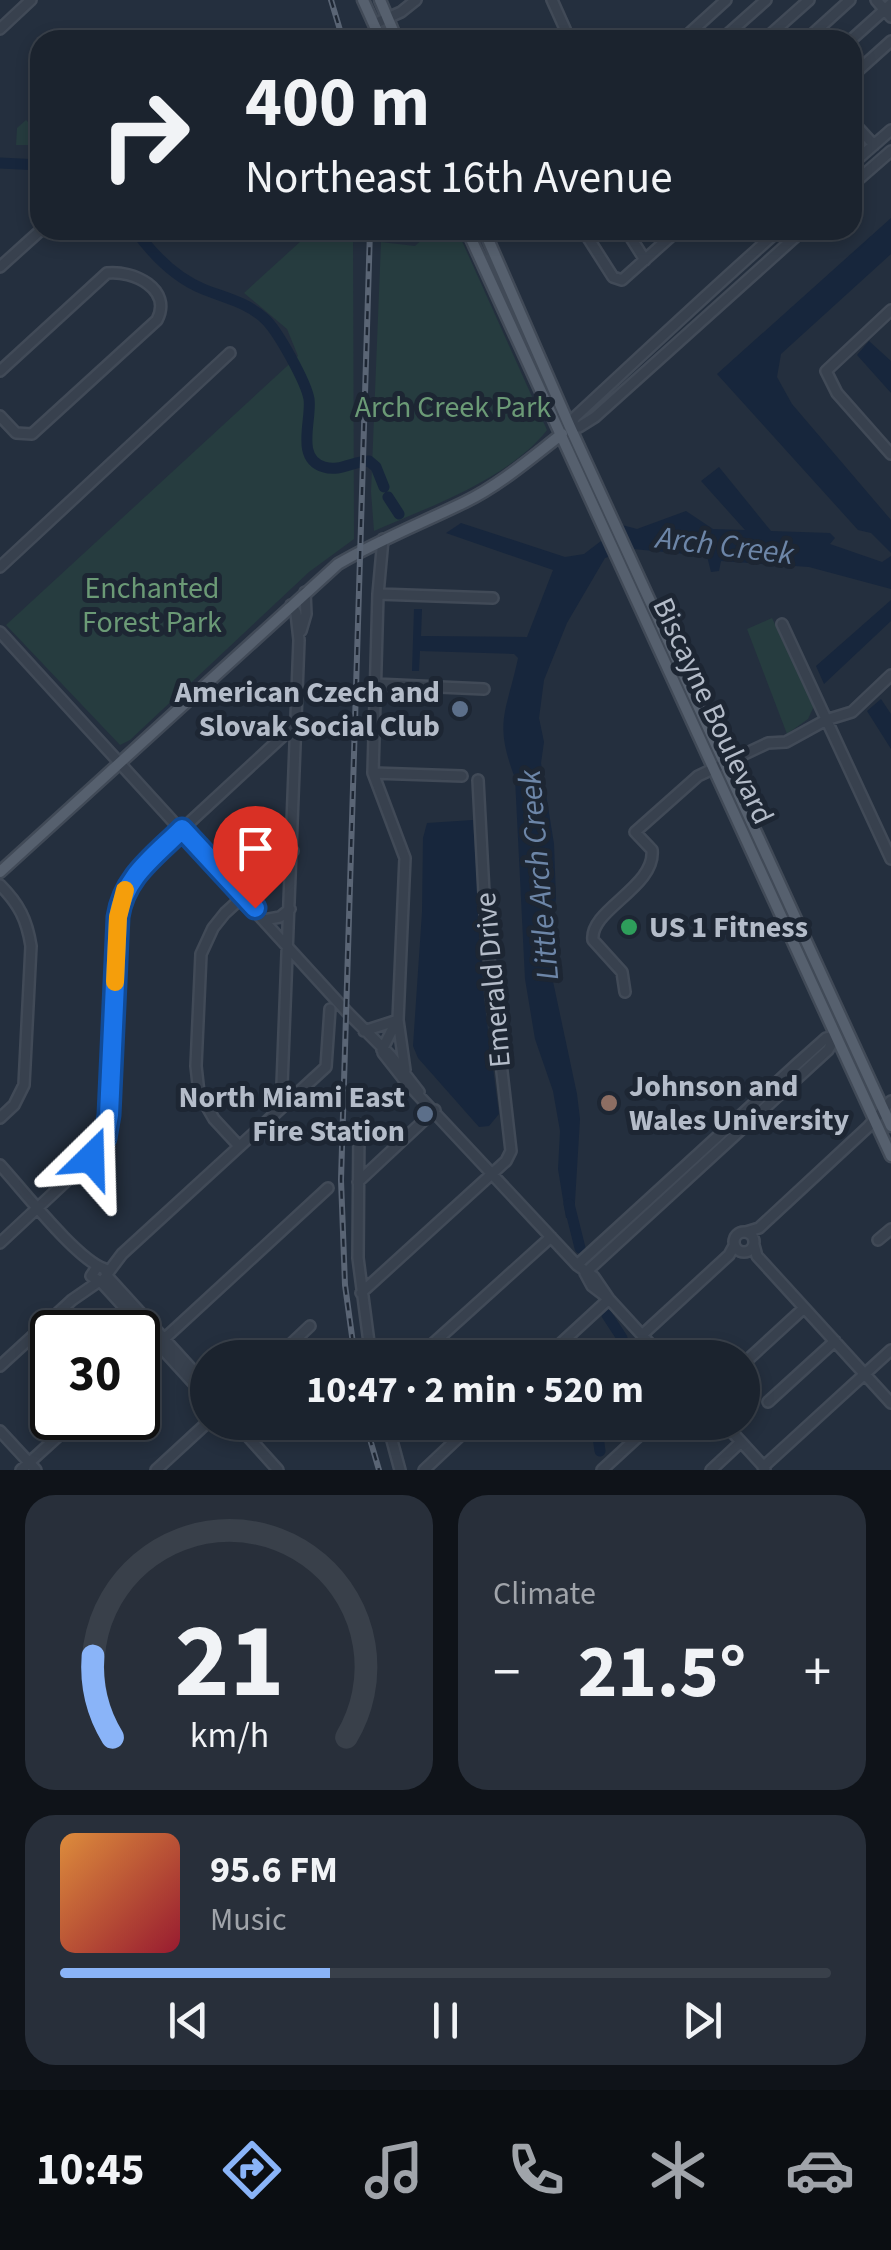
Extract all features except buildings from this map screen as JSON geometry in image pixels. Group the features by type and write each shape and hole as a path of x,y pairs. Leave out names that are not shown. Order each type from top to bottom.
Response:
{"main road":[{"path":"363,0 377,30"},
{"path":"380,0 393,30"},
{"name":"Biscayne Boulevard","path":"472,240 891,1156"},
{"name":"Biscayne Boulevard","path":"488,240 570,427 859,1056 889,1106 891,1126"},
{"path":"500,302 513,296"},
{"path":"0,872 362,543 467,502 510,475 570,427"},
{"path":"341,562 402,529"},
{"path":"822,1007 844,1023"},
{"path":"836,1036 859,1056"}],"street":[{"path":"0,29 31,0"},
{"path":"374,24 416,0"},
{"path":"552,0 566,30"},
{"path":"693,30 726,0"},
{"path":"732,30 766,0"},
{"path":"775,30 809,0"},
{"path":"817,30 850,0"},
{"path":"862,32 889,10 876,0"},
{"path":"862,67 891,41"},
{"path":"862,155 891,130"},
{"path":"862,132 874,145"},
{"path":"862,177 891,150"},
{"path":"0,267 30,240"},
{"path":"589,240 612,276 622,280 665,240"},
{"path":"632,240 645,260"},
{"path":"570,427 575,417 645,355 664,332 769,240"},
{"path":"570,427 595,417 792,240"},
{"path":"0,370 107,273 122,271 153,288 162,302 157,320 32,434 16,433 0,416"},
{"path":"891,310 826,371 837,393 891,454"},
{"path":"0,567 230,353"},
{"path":"383,539 373,773 404,858 398,1020 406,1072"},
{"path":"372,546 380,569"},
{"path":"299,639 306,614 306,592"},
{"path":"378,594 494,598"},
{"path":"284,1104 299,639 291,604"},
{"path":"782,624 891,859"},
{"path":"0,632 364,1031 406,1072 419,1092"},
{"path":"626,992 622,972 593,940 592,932 595,924 630,892 652,860 652,850 635,832 698,776 852,712 891,675"},
{"path":"375,684 484,689"},
{"path":"0,1243 91,1158 105,1138 121,896 136,872 296,723"},
{"path":"268,748 282,746 296,755"},
{"path":"373,773 462,776"},
{"name":"Emerald Drive","path":"478,780 486,931 511,1144 509,1156 492,1173"},
{"path":"239,1146 204,1104 196,1066 201,954 212,928 293,850"},
{"path":"269,872 291,880"},
{"path":"0,885 17,902 28,926 31,946 24,1085 14,1105 0,1118"},
{"path":"264,920 290,910"},
{"path":"0,1366 328,1063 330,1009"},
{"path":"364,1031 398,1020"},
{"path":"398,1020 382,1050 386,1060 581,1269 594,1277 647,1340"},
{"path":"581,1269 687,1177 812,1050 826,1038 836,1036"},
{"path":"382,1050 400,1039"},
{"path":"642,1335 889,1106"},
{"path":"358,1182 436,1110"},
{"path":"359,1124 361,1294 368,1340"},
{"path":"0,1165 190,1369"},
{"path":"361,1294 492,1173"},
{"path":"161,1341 328,1188"},
{"path":"755,1248 758,1228"},
{"path":"878,1240 891,1229"},
{"path":"437,1340 551,1237"},
{"path":"738,1244 755,1248 891,1403"},
{"path":"738,1244 755,1248"},
{"path":"565,1340 609,1299"},
{"path":"760,1348 804,1308"},
{"path":"295,1340 310,1326"},
{"path":"161,1341 190,1377"},
{"path":"768,1402 835,1341"},
{"path":"711,1470 741,1442 765,1468 891,1350"},
{"path":"0,1430 29,1468 56,1440"},
{"path":"156,1470 190,1439"},
{"path":"251,1440 278,1470"},
{"path":"392,1440 400,1470"},
{"path":"424,1470 456,1440"},
{"path":"602,1470 634,1440"}],"green space":[{"path":"26,120 30,124 30,145 16,145 17,128"},
{"name":"Enchanted Forest Park","path":"302,240 353,240 354,539 309,572 130,740 120,745 6,625 298,356 287,329 244,293"},
{"name":"Arch Creek Park","path":"421,240 462,240 547,430 491,477 374,531 371,492 381,242 415,246"},
{"path":"772,618 814,706 808,719 787,734 747,629"}],"water":[{"path":"891,218 891,254 781,354 777,377 792,404 891,520 891,553 871,533 858,530 717,374"},
{"path":"869,341 891,361 891,393 857,355"},
{"path":"719,467 771,531 830,533 835,538 830,544 882,562 891,556 891,589 809,567 721,561 719,571 711,572 707,556 633,549 605,558 567,623 544,680 539,718 544,742 541,763 554,844 556,898 551,972 580,1119 574,1218 566,1218 558,1169 560,1131 553,1091 535,1039 525,979 515,778 503,729 518,658 514,654 420,651 419,671 412,671 414,609 422,609 421,636 527,637 553,570 446,533 461,523 565,557 584,554 622,525 637,529 686,511 713,529 745,530 701,481"},
{"path":"891,600 891,621 824,684 816,666"},
{"path":"881,699 891,714 891,749 867,711"},
{"path":"473,820 484,999 499,1114 489,1126 479,1127 418,1058 413,1046 423,838 427,823"}],"waterway":[{"name":"Arch Creek","path":"0,163 30,164"},
{"name":"Arch Creek","path":"143,240 173,272 251,308 270,325 307,391 307,448 315,463 336,468 369,461 376,467 384,487"},
{"name":"Arch Creek","path":"388,497 399,514"},
{"name":"Little Arch Creek","path":"569,1204 580,1248"},
{"path":"607,1315 621,1340"},
{"path":"598,1440 600,1451"}],"railway":[{"path":"331,0 340,30"},
{"path":"353,1340 345,1285 341,1180 370,240"},
{"path":"370,1440 379,1470"}],"slow traffic":[{"path":"115,982 118,917 125,890"}],"place":[{"name":"American Czech and Slovak Social Club","path":"460,709"},
{"name":"US 1 Fitness","path":"629,927"},
{"name":"Johnson and Wales University","path":"609,1103"},
{"name":"North Miami East Fire Station","path":"425,1114"}],"route":[{"path":"91,1158 105,1138 109,1115 118,917 121,896 136,872 182,829 255,908"}]}
